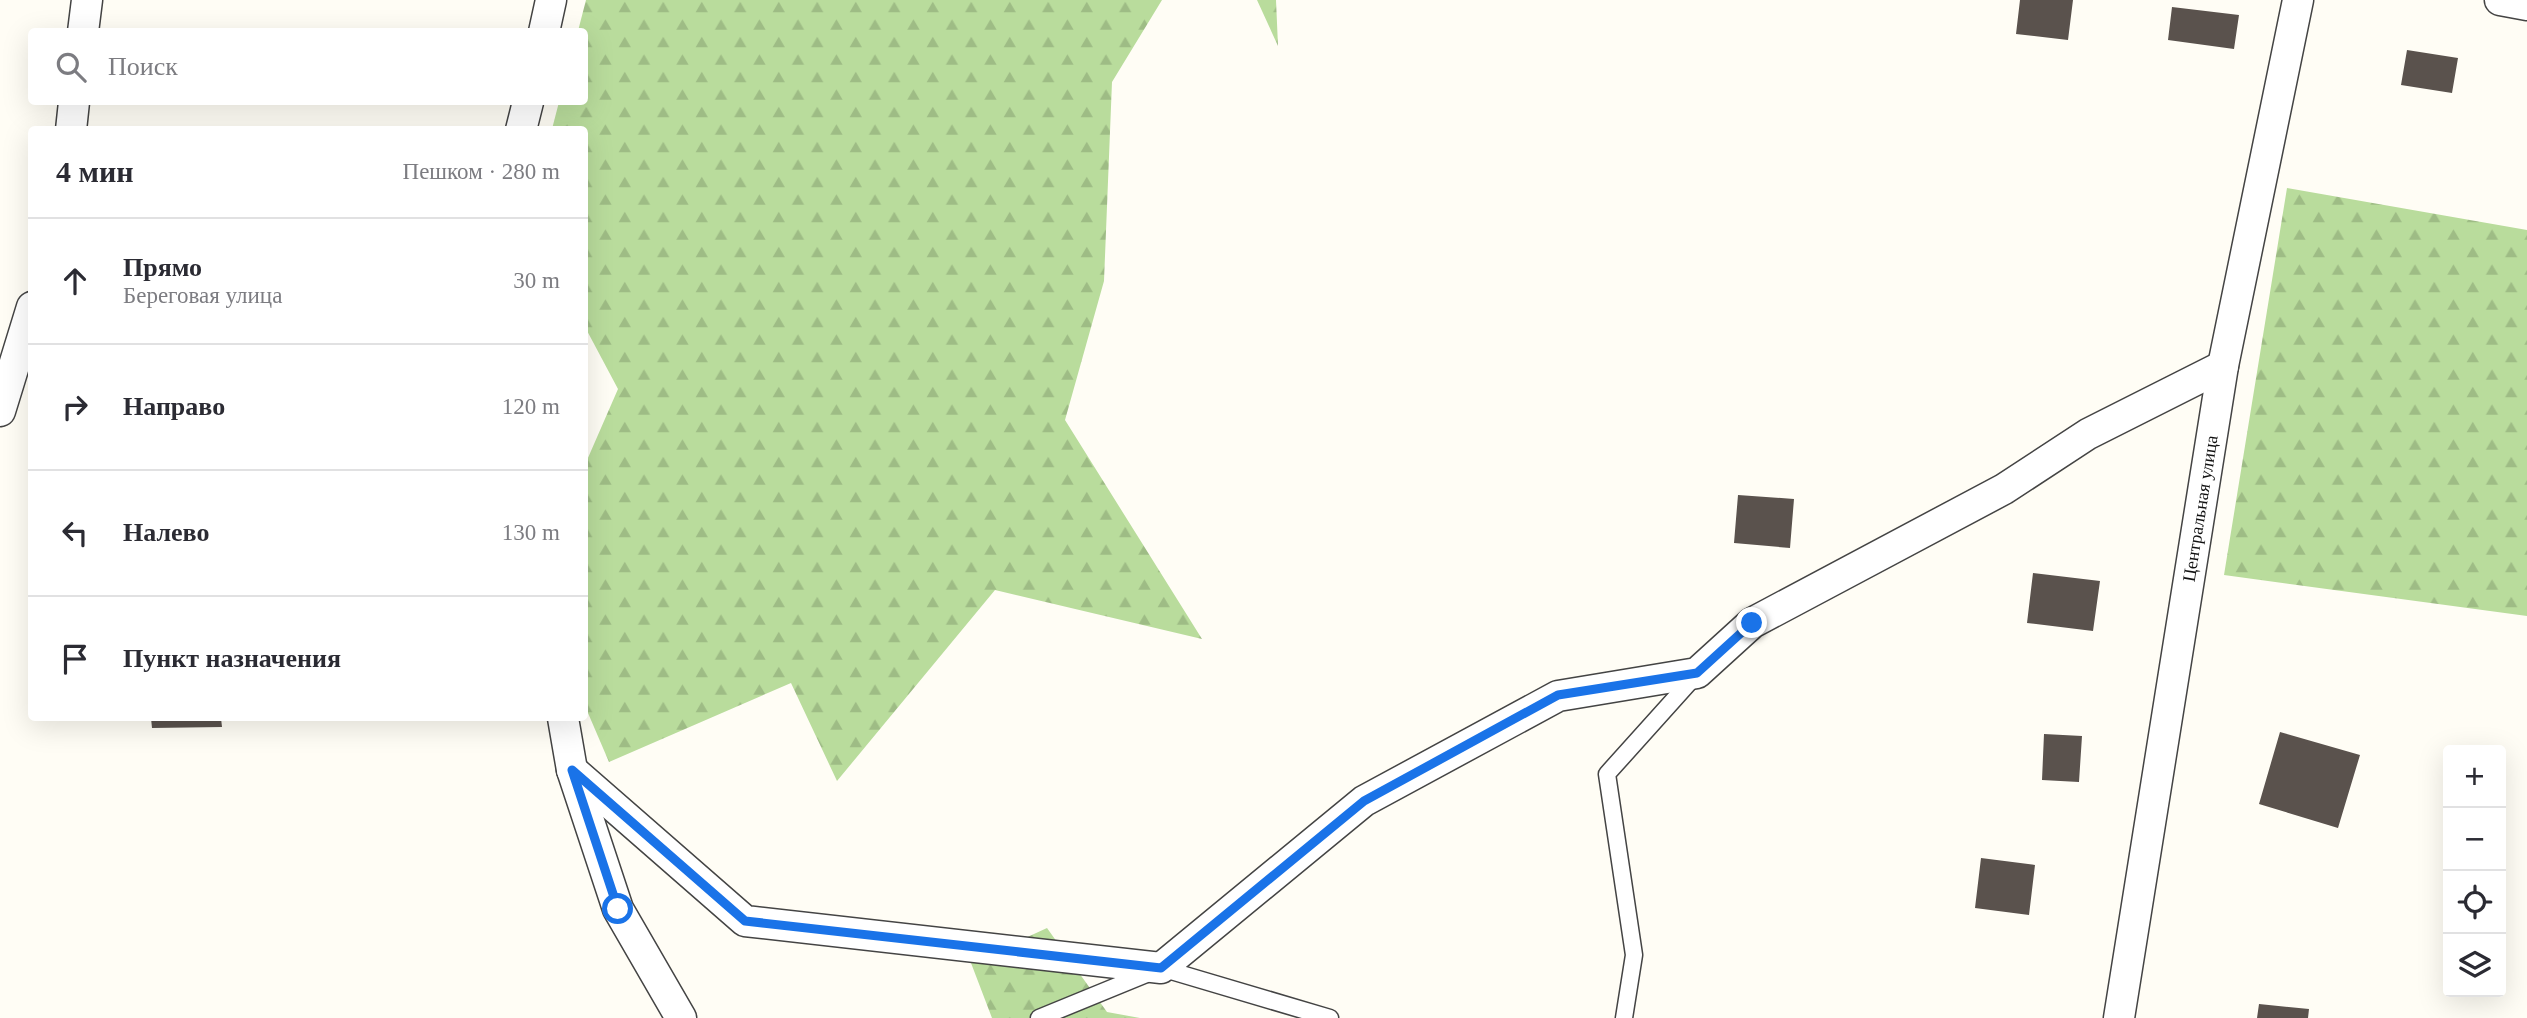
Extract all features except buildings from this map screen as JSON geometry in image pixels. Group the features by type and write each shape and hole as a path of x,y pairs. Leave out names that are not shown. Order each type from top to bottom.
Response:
{"street":[{"path":"84,28 87,0"},
{"path":"545,28 551,0"},
{"name":"Центральная улица","path":"2119,1018 2223,366 2298,0"},
{"path":"2500,0 2527,5"},
{"path":"71,126 74,105"},
{"path":"522,126 527,105"},
{"path":"0,411 28,320"},
{"path":"572,770 745,921 1161,968 1364,801 1558,695 1697,673 1752,623 2004,489 2088,434 2223,366"},
{"path":"564,721 572,770 618,909 681,1018"}],"lane":[{"path":"1624,1018 1634,955 1607,774 1697,673"},
{"path":"1040,1018 1161,968 1330,1018"}],"green space":[{"path":"586,0 1162,0 1112,82 1104,281 1065,420 1202,639 995,590 837,781 791,683 609,762 588,713 588,458 618,389 588,333 588,126 553,126 558,105 588,105 588,28 579,28"},
{"path":"1257,0 1276,0 1278,46"},
{"path":"2287,188 2527,230 2527,616 2224,575"},
{"path":"1047,928 1107,1012 1140,1018 992,1018 971,963"}],"route":[{"path":"618,909 572,770 745,921 1161,968 1364,801 1558,695 1697,673 1752,623"}]}
